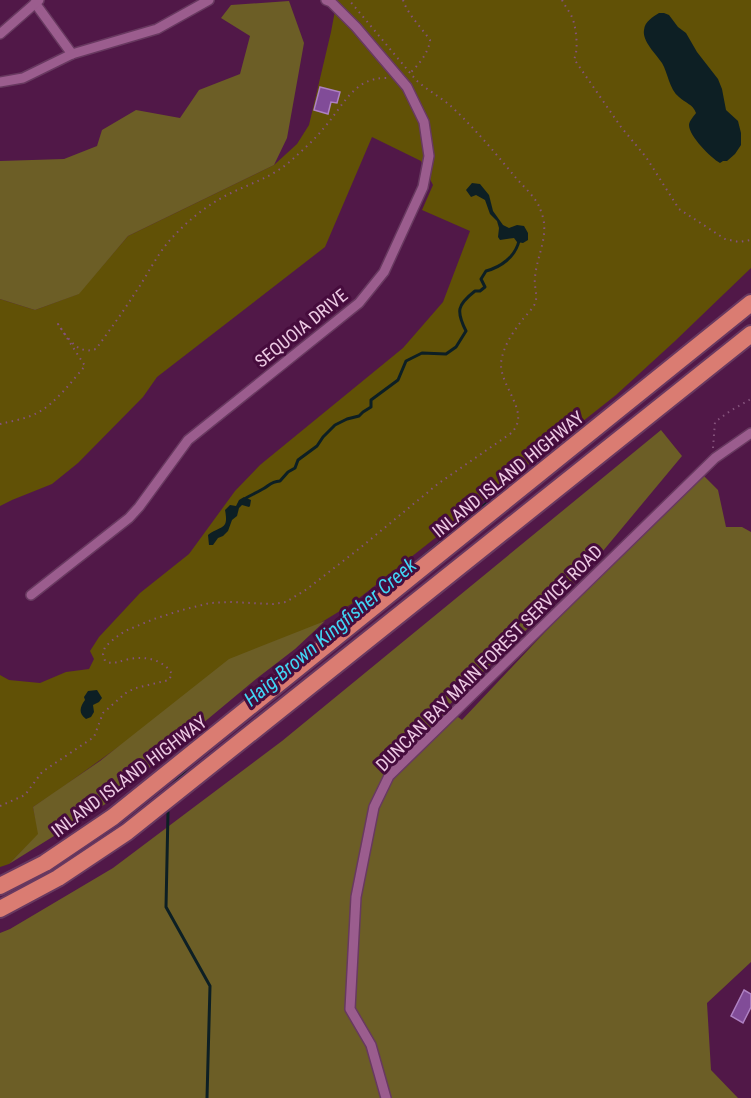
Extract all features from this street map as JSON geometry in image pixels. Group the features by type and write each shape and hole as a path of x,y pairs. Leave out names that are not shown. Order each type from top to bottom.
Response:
{"highway":[{"name":"INLAND ISLAND HIGHWAY","path":"0,886 45,863 113,817 751,303"},
{"path":"0,909 58,878 127,832 751,334"}],"street":[{"path":"0,82 23,78 72,54 157,29 197,3 209,0"},
{"name":"SEQUOIA DRIVE","path":"31,595 129,518 188,440 359,303 384,272 423,187 429,156 424,122 407,87 356,27 331,2 326,0"},
{"path":"0,34 37,2 72,54"},
{"name":"DUNCAN BAY MAIN FOREST SERVICE ROAD","path":"386,1098 371,1045 350,1009 356,897 374,807 389,776 712,460 751,433"}],"path":[{"path":"0,806 25,795 42,772 94,737 103,714 127,692 169,680 172,674 168,667 149,658 139,657 110,663 105,661 103,654 105,647 115,638 139,625 210,603 273,604 286,602 360,549 439,483 516,430 519,413 501,371 501,362 507,342 536,300 535,276 544,236 544,223 539,205 455,110 427,90 410,74 349,0"},
{"path":"403,0 404,5 430,40 430,45 415,69 407,77"},
{"path":"562,0 573,19 576,38 574,59 621,128 646,157 675,205 725,239 739,242 751,240"},
{"path":"0,424 37,413 52,401 85,366 58,324 66,337 75,345 85,350 96,349 169,241 186,224 207,207 229,194 276,173 323,130 352,91 365,83 387,78"},
{"path":"712,460 716,422 751,399"}],"shaded area":[{"path":"337,0 751,0 751,268 616,395 353,603 121,745 33,807 39,834 9,864 0,867 0,675 9,680 40,683 66,672 89,669 94,659 90,651 99,637 140,593 189,554 235,491 260,465 403,348 443,302 470,231 422,210 433,185 421,161 372,137 325,247 157,377 143,397 78,463 52,484 0,506 0,299 35,310 78,294 128,236 274,165 297,144 309,125"},
{"path":"289,1 304,43 287,138 274,165 128,236 79,294 35,310 0,299 0,161 64,159 97,146 102,130 136,110 180,118 199,90 240,74 250,36 221,18 231,5"},
{"path":"661,430 682,456 583,575 446,708 462,720 545,632 703,475 718,490 726,527 742,527 751,532 751,962 707,1003 711,1070 738,1098 0,1098 0,933 113,868 282,741"},
{"path":"325,621 295,649 107,803 9,864 38,834 33,807 100,761 229,659"}],"water":[{"path":"659,13 669,15 686,33 697,52 718,79 726,110 738,121 741,145 727,161 720,163 716,160 693,135 689,125 696,113 695,110 676,94 662,63 645,39 646,24"},
{"path":"472,183 480,184 489,195 493,211 503,225 509,228 517,225 524,226 528,233 528,240 523,243 517,242 514,238 500,240 497,221 490,214 485,200 476,195 471,197 466,190"},
{"path":"244,497 251,500 250,506 242,505 228,531 213,545 209,545 208,535 225,525 225,510 230,505 236,506"},
{"path":"97,690 102,698 93,705 94,712 86,719 81,710 84,697 88,691"}],"building":[{"path":"320,87 340,92 337,103 331,102 328,114 314,110"},
{"path":"744,990 751,994 751,1007 743,1023 731,1016"}],"waterway":[{"path":"246,498 280,481 295,468 298,460 317,446 335,425 359,416 371,407 371,400 398,380 406,361 422,353 446,354 456,347 466,331 460,313 462,305 475,291 480,291 485,287 481,279 486,271 507,260 519,241"},
{"name":"Haig-Brown Kingfisher Creek","path":"414,564 505,488"},
{"name":"Haig-Brown Kingfisher Creek","path":"172,786 189,766"},
{"name":"Haig-Brown Kingfisher Creek","path":"168,812 166,907 210,986 207,1098"}]}
